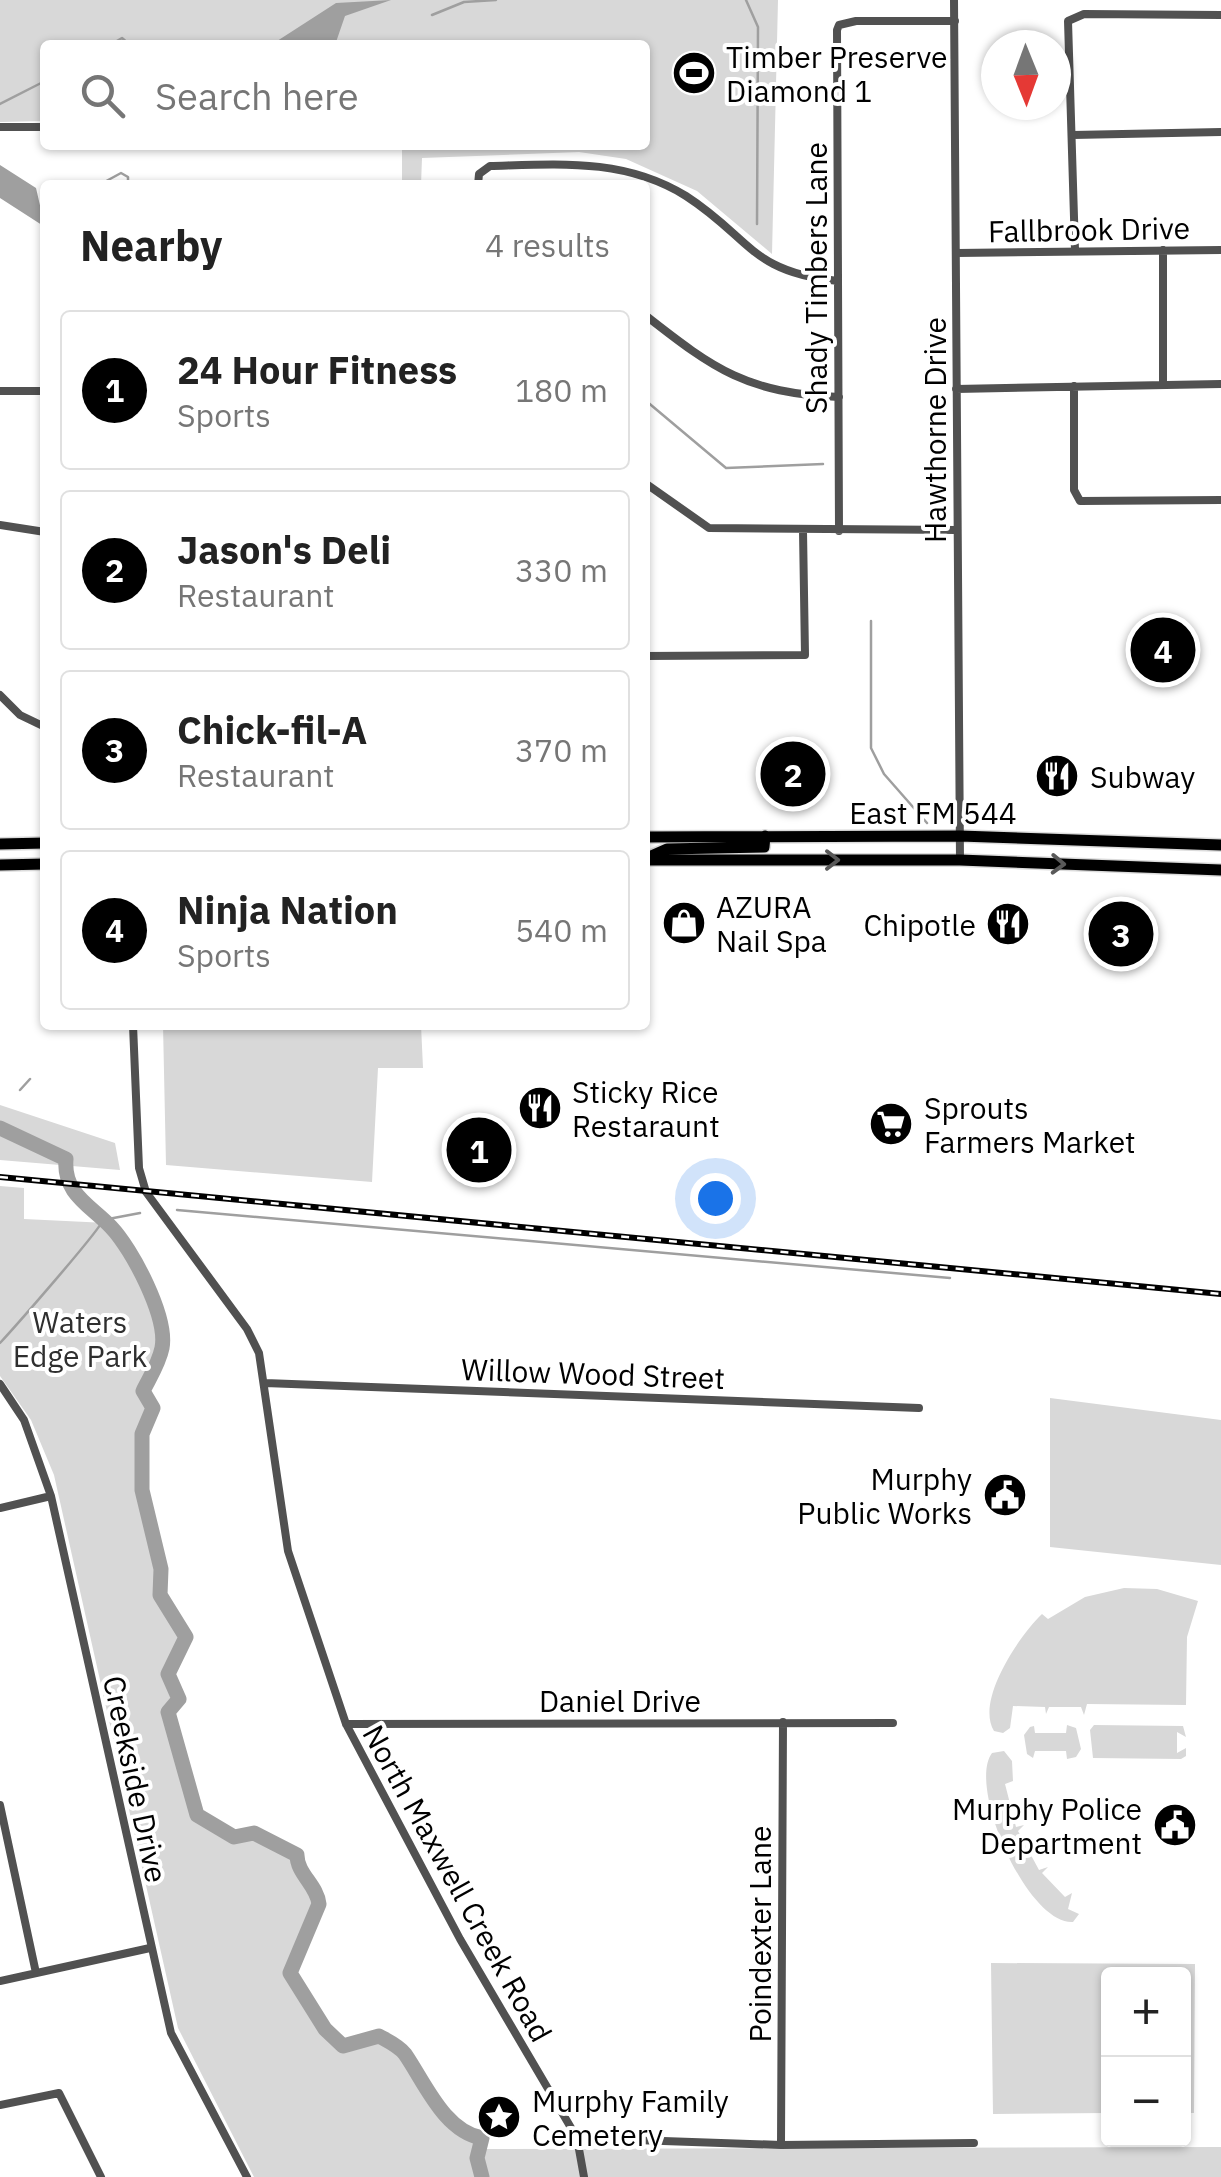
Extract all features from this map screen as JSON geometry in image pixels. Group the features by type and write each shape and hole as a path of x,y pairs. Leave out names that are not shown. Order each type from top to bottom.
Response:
{"main road":[{"path":"650,857 667,850 764,847 765,836"},
{"name":"East FM 544","path":"650,837 960,836 1221,845"},
{"path":"0,844 40,843"},
{"name":"East FM 544","path":"650,859 960,860 1221,870"},
{"path":"0,865 40,864"}],"street":[{"name":"Hawthorne Drive","path":"954,0 960,860"},
{"path":"1075,250 1067,28 1084,14 1221,15"},
{"name":"Shady Timbers Lane","path":"840,531 836,40 840,25 856,21 955,21"},
{"path":"0,127 40,127"},
{"path":"1073,135 1221,132"},
{"path":"479,180 482,169 578,162 623,170 647,180"},
{"path":"650,181 685,196 779,270 838,280"},
{"path":"1163,250 1163,385"},
{"name":"Fallbrook Drive","path":"956,252 1221,250"},
{"path":"650,320 718,371 794,395 838,396"},
{"path":"956,389 1221,384"},
{"path":"1074,386 1074,490 1080,501 1221,500"},
{"path":"0,391 40,391"},
{"path":"650,487 687,517 709,528 957,530"},
{"path":"0,525 40,531"},
{"path":"650,656 805,655 803,531"},
{"path":"0,694 20,714 40,724"},
{"name":"North Maxwell Creek Road","path":"133,1030 139,1168 146,1192 246,1329 259,1354 288,1551 346,1724 460,1939 559,2114 577,2138"},
{"name":"Willow Wood Street","path":"266,1383 919,1408"},
{"name":"Creekside Drive","path":"0,1384 24,1420 51,1496 171,2033 247,2177"},
{"path":"0,1508 51,1496"},
{"name":"Poindexter Lane","path":"781,2145 782,1722"},
{"name":"Daniel Drive","path":"346,1724 894,1723"},
{"path":"0,1806 36,1973"},
{"path":"0,1981 150,1948"},
{"path":"0,2106 59,2092 101,2177"},
{"path":"584,2177 577,2138 781,2145 974,2143"}],"green space":[{"path":"0,0 778,0 772,254 697,191 626,159 579,152 422,158 421,180 402,180 402,150 650,150 650,40 40,40 40,121 0,122"},
{"path":"163,1030 421,1030 423,1068 378,1068 372,1182 166,1165"},
{"path":"0,1105 115,1143 120,1170 0,1160"},
{"name":"Waters Edge Park","path":"0,1186 24,1188 24,1219 107,1223 149,1288 163,1344 143,1391 153,1408 142,1434 142,1490 161,1569 160,1595 186,1637 168,1674 179,1699 169,1713 185,1785 197,1815 234,1837 254,1833 297,1855 319,1904 290,1973 325,2029 343,2046 379,2036 397,2046 446,2116 469,2134 482,2138 480,2149 1221,2147 1221,2177 254,2177 178,2028 54,1475 31,1420 0,1376"},
{"path":"1050,1398 1221,1420 1221,1565 1050,1547"},
{"path":"1124,1588 1157,1589 1198,1601 1187,1637 1186,1705 1087,1704 1084,1715 1081,1707 1049,1707 1046,1714 1045,1707 1013,1706 1010,1728 1003,1733 994,1731 990,1703 995,1686 1012,1652 1042,1614 1048,1619 1085,1597"},
{"path":"1067,1725 1076,1728 1081,1749 1076,1757 1067,1759 1066,1751 1035,1751 1033,1758 1027,1754 1024,1735 1030,1727 1034,1726 1035,1733 1066,1733"},
{"path":"1094,1725 1183,1726 1186,1737 1177,1732 1177,1753 1186,1748 1186,1756 1093,1758 1090,1730"},
{"path":"1004,1751 1012,1761 1013,1781 1005,1784 1016,1827 1024,1825 1018,1831 1039,1870 1048,1867 1042,1873 1065,1897 1072,1893 1068,1909 1079,1914 1073,1922 1055,1917 1037,1901 1006,1851 988,1794 986,1770 992,1753"},
{"path":"991,1963 1195,1964 1194,2113 1191,1967 1101,1967 1101,2113 993,2114"}],"shaded area":[{"path":"391,0 345,16 337,40 279,40 336,3"},
{"path":"0,165 36,188 40,224 0,198"}],"waterway":[{"path":"432,15 464,2 496,0"},
{"path":"746,0 758,27 757,224"},
{"path":"119,40 124,40"},
{"path":"0,104 40,84"},
{"path":"108,180 121,173 128,180"},
{"path":"650,404 726,468 823,464"},
{"path":"871,621 871,748 884,774 927,823"},
{"path":"20,1090 30,1079"},
{"path":"0,1128 66,1159 73,1190 129,1251 160,1319 162,1348 143,1391 153,1408 142,1434 142,1490 161,1569 160,1595 186,1637 168,1674 179,1699 168,1712 197,1815 234,1837 254,1833 297,1855 319,1904 290,1973 325,2029 343,2046 379,2036 403,2051 446,2116 469,2134 482,2138 477,2158 482,2177"},
{"path":"177,1210 950,1278"},
{"path":"0,1343 103,1220 140,1213"}],"railway":[{"path":"0,1177 1221,1294"}],"place":[{"name":"Timber Preserve Diamond 1","path":"694,73"},
{"name":"Ninja Nation","path":"1163,650"},
{"name":"Jason's Deli","path":"793,774"},
{"name":"Subway","path":"1057,776"},
{"name":"AZURA Nail Spa","path":"684,923"},
{"name":"Chipotle","path":"1008,924"},
{"name":"Chick-fil-A","path":"1121,934"},
{"name":"Sticky Rice Restaraunt","path":"540,1108"},
{"name":"Sprouts Farmers Market","path":"891,1124"},
{"name":"24 Hour Fitness","path":"479,1150"},
{"name":"Murphy Public Works","path":"1005,1495"},
{"name":"Murphy Police Department","path":"1175,1825"},
{"name":"Murphy Family Cemetery","path":"499,2117"}]}
